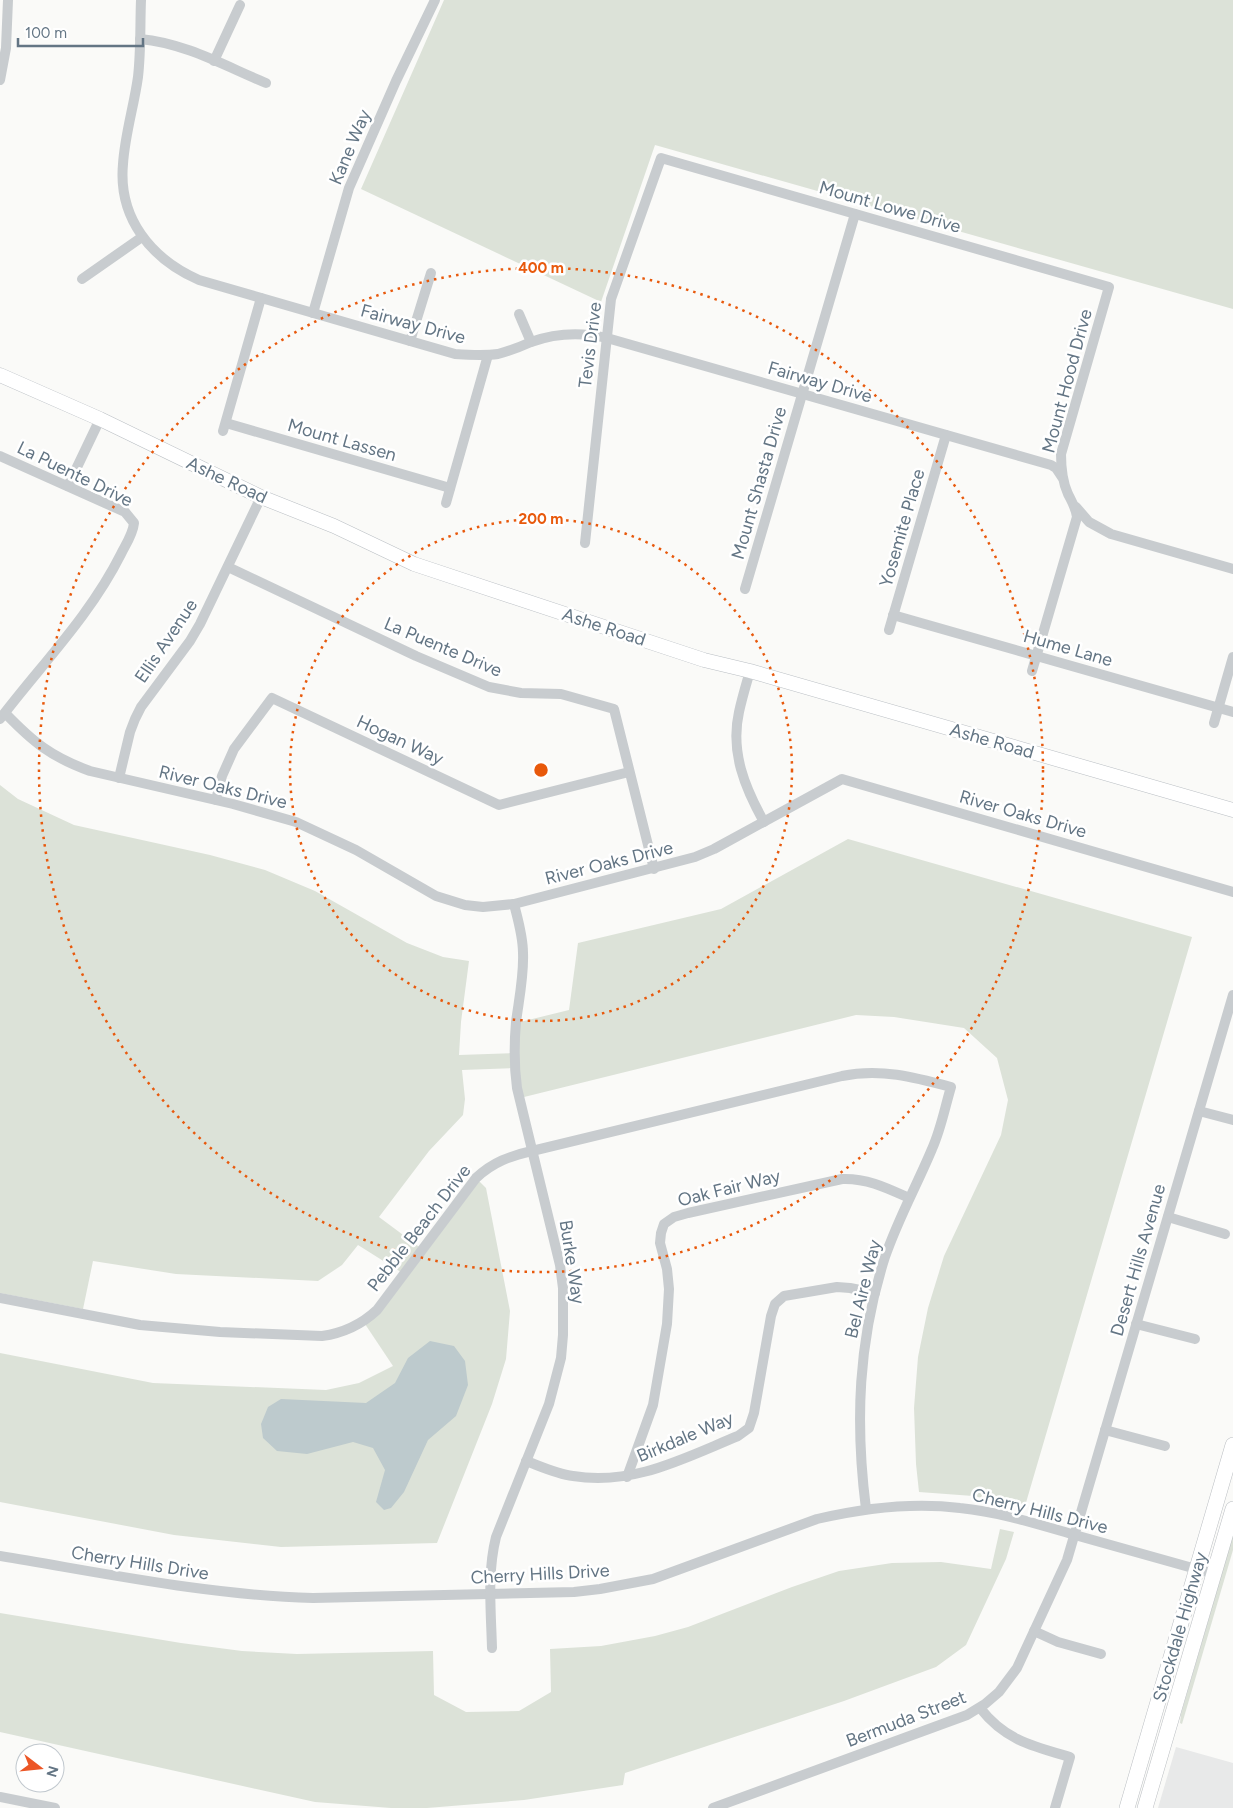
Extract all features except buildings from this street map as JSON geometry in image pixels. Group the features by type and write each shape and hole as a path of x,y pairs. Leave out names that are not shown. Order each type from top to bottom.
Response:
{"main road":[{"name":"Stockdale Highway","path":"1127,1808 1233,1445"},
{"name":"Stockdale Highway","path":"1145,1808 1233,1509"}],"street":[{"path":"0,80 6,48 8,0"},
{"name":"Fairway Drive","path":"141,0 138,77 124,151 122,179 129,210 142,237 160,257 184,274 199,280 455,354 488,355 514,349 549,336 565,334 593,335 607,338 1051,465 1056,468 1063,478"},
{"name":"Kane Way","path":"313,313 349,188 396,81 435,0"},
{"path":"214,61 240,5"},
{"path":"140,40 171,44 266,83"},
{"name":"Mount Lowe Drive","path":"661,158 1109,287"},
{"name":"Tevis Drive","path":"586,543 611,299 661,158"},
{"name":"Mount Shasta Drive","path":"745,589 855,214"},
{"path":"82,279 142,237"},
{"path":"410,341 431,273"},
{"name":"Mount Hood Drive","path":"1032,671 1077,517 1074,504 1068,495 1063,478 1061,460 1064,442 1109,287"},
{"name":"Mount Lassen","path":"261,298 225,427 450,488"},
{"path":"519,314 531,342"},
{"path":"446,503 488,355"},
{"name":"Ashe Road","path":"0,375 100,419 261,497 334,526 414,564 704,660 750,671 1233,810"},
{"path":"68,486 100,419"},
{"name":"Yosemite Place","path":"889,630 946,435"},
{"name":"La Puente Drive","path":"0,456 125,512 134,522 133,531 114,569 90,607 2,716"},
{"name":"Ellis Avenue","path":"119,778 134,719 197,630 261,497"},
{"path":"1074,504 1089,522 1111,534 1233,569"},
{"name":"La Puente Drive","path":"228,567 424,659 489,686 521,693 561,694 614,709 654,869"},
{"name":"Hume Lane","path":"893,615 1233,712"},
{"path":"1214,723 1233,657"},
{"path":"750,671 739,713 737,747 743,781 764,822"},
{"name":"Hogan Way","path":"216,800 227,762 272,698 499,805 629,772"},
{"name":"River Oaks Drive","path":"2,716 55,756 90,771 265,812 326,835 427,891 449,901 465,905 483,907 514,904 654,869 694,857 714,849 842,779 1233,892"},
{"name":"Burke Way","path":"492,1648 490,1568 496,1537 549,1404 556,1381 563,1335 564,1312 563,1288 558,1258 517,1088 515,1068 516,1024 523,968 523,952 522,934 514,904"},
{"name":"Desert Hills Avenue","path":"1074,1535 1232,1001"},
{"name":"Pebble Beach Drive","path":"0,1298 108,1320 183,1330 322,1336 334,1334 357,1326 377,1310 470,1186 486,1169 508,1157 852,1074 887,1072 904,1074 951,1087"},
{"name":"Bel Aire Way","path":"866,1509 859,1436 859,1400 863,1355 874,1293 885,1257 932,1148 951,1087"},
{"path":"1199,1111 1233,1120"},
{"name":"Oak Fair Way","path":"627,1477 653,1405 667,1324 669,1288 667,1269 660,1243 660,1234 664,1224 674,1217 688,1213 842,1179 865,1180 876,1183 909,1198"},
{"path":"1168,1217 1225,1234"},
{"name":"Birkdale Way","path":"526,1461 571,1476 607,1479 627,1477 651,1471 738,1436 749,1428 754,1414 771,1316 775,1304 784,1296 837,1287 874,1293"},
{"path":"1136,1324 1195,1340"},
{"path":"1105,1430 1164,1446"},
{"name":"Cherry Hills Drive","path":"0,1556 193,1589 233,1594 313,1598 574,1592 627,1585 678,1571 800,1524 834,1515 866,1509 906,1506 959,1507 1012,1517 1214,1574"},
{"name":"Bermuda Street","path":"713,1808 947,1723 980,1708 1009,1680 1016,1668 1067,1560 1074,1535"},
{"path":"1034,1631 1058,1642 1102,1654"},
{"path":"980,1708 1009,1736 1032,1746 1070,1757 1055,1808"},
{"path":"0,1797 55,1808"}],"shaded area":[{"path":"444,0 1233,0 1233,309 655,145 601,302 361,189"},
{"path":"0,785 18,799 74,825 210,855 265,870 315,891 407,943 443,957 469,961 461,1022 459,1055 514,1053 516,1023 569,1010 578,943 721,909 848,839 1192,937 1025,1506 973,1496 919,1492 916,1464 914,1408 918,1357 928,1308 944,1256 1001,1135 1008,1100 997,1058 964,1028 894,1017 856,1015 520,1098 514,1068 462,1070 465,1099 463,1115 429,1151 379,1217 422,1249 476,1178 486,1188 510,1311 506,1359 492,1404 437,1543 281,1547 174,1535 0,1502 0,1353 153,1383 326,1390 359,1383 393,1366 363,1321 404,1274 358,1245 342,1265 318,1281 176,1274 93,1261 83,1309 0,1293"},
{"path":"430,1341 454,1346 465,1361 468,1385 456,1416 428,1440 404,1492 391,1508 384,1510 376,1502 385,1470 373,1448 353,1442 307,1454 277,1451 263,1438 261,1424 268,1407 281,1399 366,1403 395,1383 408,1358"},
{"path":"1000,1529 1014,1532 1006,1559 966,1645 936,1667 844,1701 625,1773 623,1785 524,1800 427,1808 391,1808 315,1802 65,1746 65,1743 50,1743 0,1732 0,1613 181,1643 242,1651 297,1654 433,1651 434,1695 466,1712 519,1711 551,1692 550,1649 601,1646 655,1636 688,1627 839,1571 892,1563 941,1562 991,1569"},
{"path":"1233,1535 1233,1550 1182,1724 1180,1723 1181,1714"},
{"path":"1176,1747 1233,1763 1233,1808 1158,1808"}]}
